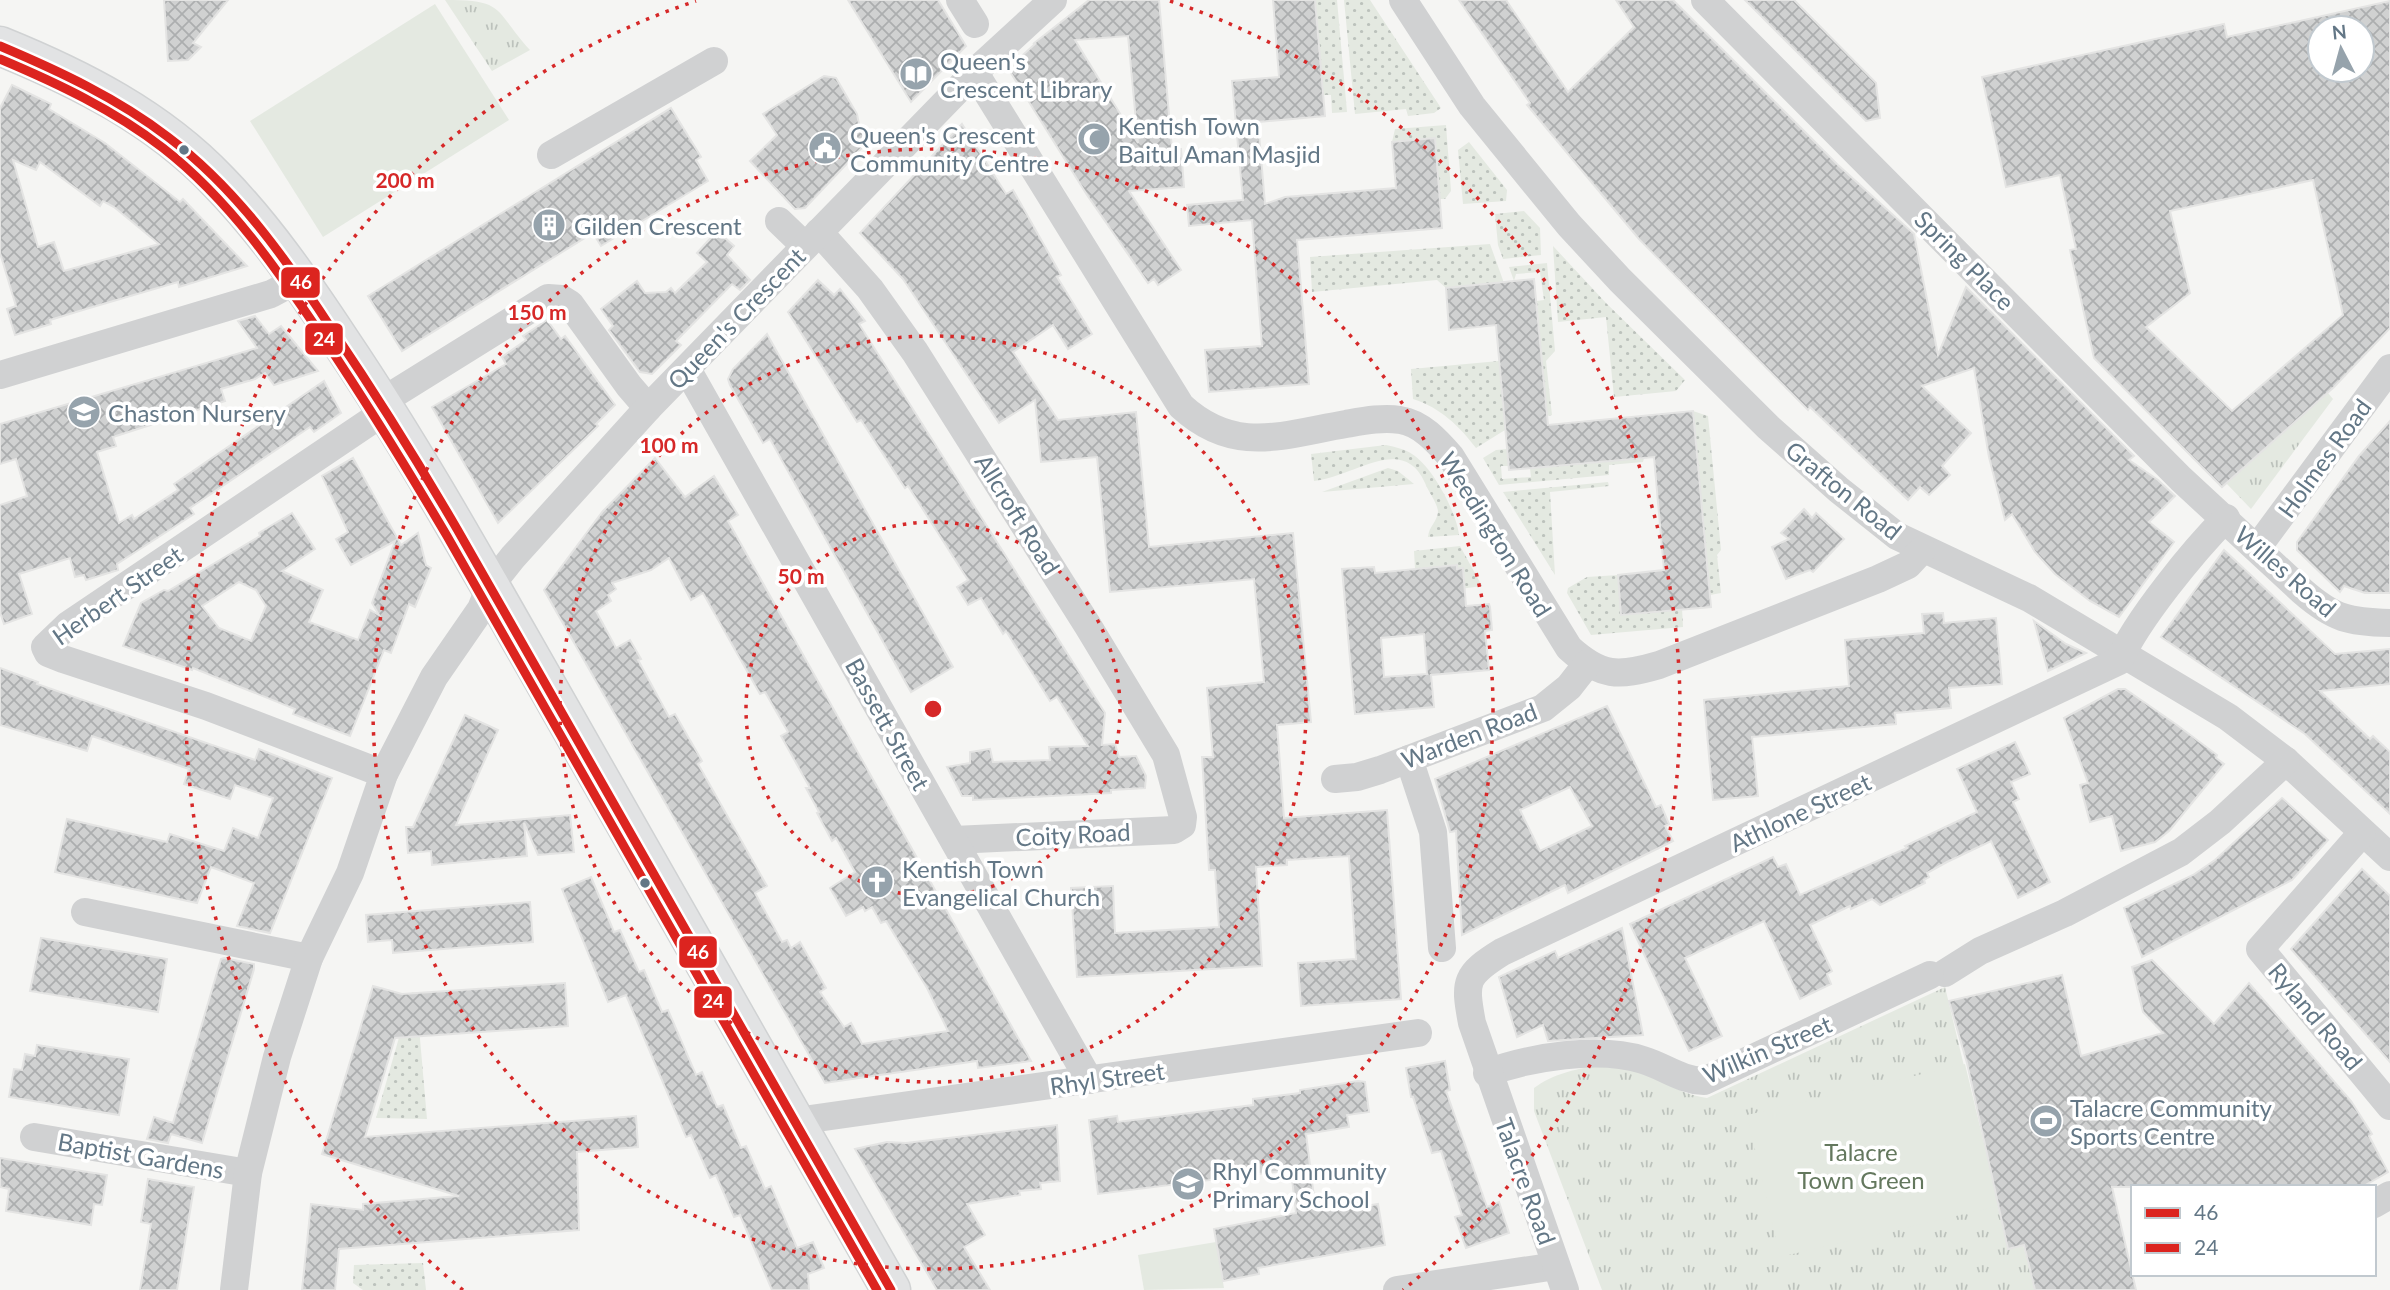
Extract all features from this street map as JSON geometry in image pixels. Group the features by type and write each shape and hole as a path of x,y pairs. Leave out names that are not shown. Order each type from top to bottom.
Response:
{"main road":[{"path":"2,52 119,103 179,145 218,181 299,279 384,406 490,586 891,1290"}],"street":[{"path":"960,0 984,35"},
{"name":"Queen's Crescent","path":"234,1290 248,1173 277,1057 309,958 349,873 384,774 434,677 481,609 490,586 513,556 648,408 975,74 984,35 1053,0"},
{"name":"Grafton Road","path":"1403,0 1472,106 1569,225 1620,280 1768,427 1839,490 1878,523 1922,550 2029,598 2228,717 2286,761 2390,857"},
{"name":"Spring Place","path":"1705,0 2181,478 2226,518"},
{"path":"551,155 714,61"},
{"name":"Weedington Road","path":"975,74 1181,406 1200,423 1227,436 1278,435 1376,420 1400,420 1429,434 1451,457 1569,648 1587,664"},
{"name":"Allcroft Road","path":"779,222 841,253 897,327 1002,487 1157,739 1166,755 1183,817"},
{"path":"2,367 265,296 299,279"},
{"path":"384,406 528,308 548,298 562,299 570,304 648,408"},
{"name":"Holmes Road","path":"2258,548 2390,368"},
{"name":"Bassett Street","path":"687,369 1089,1080"},
{"name":"Herbert Street","path":"384,406 68,625 45,647 48,653 64,659 206,706 384,774"},
{"path":"2121,655 2191,558 2226,518"},
{"name":"Willes Road","path":"2226,518 2333,615 2344,620 2390,623"},
{"path":"1587,664 1608,673 1659,665 1878,579 1908,565 1922,550"},
{"name":"Athlone Street","path":"1476,968 1515,946 2056,693 2119,661 2121,655"},
{"name":"Warden Road","path":"1335,779 1357,777 1543,708 1569,687 1587,664"},
{"path":"1409,758 1433,832 1442,948"},
{"name":"Wilkin Street","path":"1487,1073 1516,1062 1615,1055 1646,1061 1686,1080 1704,1081 2065,913 2182,852 2220,822 2286,761"},
{"name":"Coity Road","path":"954,840 1174,830 1182,825 1183,817"},
{"name":"Ryland Road","path":"2362,833 2260,949 2390,1106"},
{"path":"85,912 309,958"},
{"name":"Talacre Road","path":"1476,968 1468,979 1466,993 1487,1073 1560,1278"},
{"name":"Rhyl Street","path":"796,1121 1418,1032"},
{"name":"Baptist Gardens","path":"34,1137 248,1173"},
{"path":"1397,1290 1560,1278"}],"green space":[{"path":"445,0 465,0 489,5 503,16 530,50 492,71"},
{"path":"1315,0 1337,0 1347,112 1332,113 1331,95 1323,95"},
{"path":"1344,0 1370,0 1441,108 1434,113 1408,116 1406,109 1355,114"},
{"path":"435,4 509,120 323,237 250,121"},
{"path":"1446,125 1451,191 1445,199 1436,199 1439,187 1435,139 1392,142 1395,129"},
{"path":"1469,142 1507,190 1506,201 1463,204 1458,150"},
{"path":"1524,211 1540,228 1541,255 1503,259 1498,245 1495,214"},
{"path":"1490,244 1504,283 1446,288 1437,280 1312,292 1310,257"},
{"path":"1553,246 1606,303 1685,380 1676,391 1614,397 1606,317 1558,322"},
{"path":"1547,263 1555,351 1546,361 1552,415 1547,416 1537,301 1544,300 1540,272 1516,274 1514,281 1509,267"},
{"path":"1499,361 1505,430 1476,448 1449,419 1432,407 1413,399 1411,369"},
{"path":"2328,393 2333,399 2251,509 2226,483"},
{"path":"1693,411 1708,416 1721,550 1717,555 1721,593 1710,595"},
{"path":"1386,445 1409,452 1428,469 1449,503 1459,535 1428,537 1438,509 1416,468 1404,461 1391,459 1376,462 1314,481 1311,454"},
{"path":"1507,449 1509,466 1501,466 1502,479 1531,477 1530,468 1644,458 1643,462 1609,465 1609,475 1499,485 1483,458 1496,450"},
{"path":"1388,468 1398,471 1414,484 1322,492"},
{"path":"1608,482 1609,486 1550,492 1555,575 1503,492"},
{"path":"1460,546 1482,586 1460,589 1462,568 1457,569 1457,565 1415,569 1414,551"},
{"path":"1618,575 1622,615 1673,609 1679,611 1682,608 1683,627 1591,635 1567,593 1568,588 1587,577"},
{"name":"Talacre Town Green","path":"1945,987 2008,1249 2023,1245 2035,1290 1602,1290 1534,1111 1534,1088 1553,1077 1577,1069 1613,1066 1635,1071 1685,1092 1707,1098"},
{"path":"412,992 416,993 427,1119 376,1118"},
{"path":"1965,1064 1999,1206 1780,1257 1747,1115"},
{"path":"1216,1242 1224,1288 1144,1290 1138,1255"},
{"path":"423,1263 426,1290 363,1290 353,1283 354,1265"}],"building":[{"path":"164,0 228,0 193,43 201,47 188,60 168,61"},
{"name":"Queen's Crescent Library","path":"848,0 938,0 966,46 911,102"},
{"path":"1089,0 1159,0 1172,149 1181,149 1184,187 1129,191 1181,270 1158,285 1154,279 1148,283 1087,195 1009,70 1025,59 1023,55 1036,43 1033,44","holes":["1128,36 1138,143 1075,40"]},
{"path":"1273,0 1315,0 1325,116 1258,122 1265,204 1285,197 1396,188 1392,142 1435,138 1442,228 1297,240 1309,384 1209,392 1205,350 1262,346 1252,220 1189,226 1187,205 1243,200 1232,81 1279,77"},
{"path":"1459,0 1506,0 1568,92 1634,27 1616,0 1673,0 1838,165 1914,234 1938,355 1966,287 2134,456 2129,460 2158,480 2175,496 2149,522 2174,542 2119,617 2090,601 2055,574 2035,552 2012,514 2005,520 1989,457 1974,368 1922,386 1971,433 1942,466 1950,475 1929,495 1920,487 1908,500 1810,407 1808,410 1639,239 1527,105 1530,103"},
{"path":"1745,0 1794,0 1876,83 1880,118 1866,121"},
{"path":"2390,1 2390,328 2334,387 2222,487 2094,358 2070,250 2076,249 2060,175 2006,187 1982,77 2224,24 2227,37 2306,20 2306,84 2376,84 2376,14 2331,14","holes":["2313,180 2343,315 2232,411 2146,327 2190,293 2170,211"]},
{"name":"Queen's Crescent Community Centre","path":"824,76 836,78 857,114 859,124 872,137 805,208 795,209 750,161 777,135 763,114"},
{"path":"12,85 51,104 49,109 105,143 180,202 183,199 247,266 179,287 178,282 86,309 15,335 7,309 16,306 0,253 0,108","holes":["13,160 36,170 40,162 100,206 103,201 114,207 159,244 64,271 54,242 38,247"]},
{"name":"Gilden Crescent","path":"671,108 701,157 696,160 708,181 601,246 593,233 402,351 368,296"},
{"path":"962,124 1006,194 1013,190 1061,275 1057,277 1092,334 1068,349 1053,325 1013,352 1058,420 1136,412 1149,547 1293,533 1311,722 1277,725 1284,818 1387,810 1401,999 1301,1006 1298,963 1356,959 1349,856 1287,860 1287,865 1256,867 1262,966 1077,977 1071,888 1113,886 1115,933 1219,927 1215,870 1209,870 1202,757 1213,757 1207,688 1264,682 1254,579 1110,592 1097,457 1041,462 1035,400 999,423 903,279 860,233"},
{"path":"717,231 734,246 727,255 750,280 740,290 732,284 676,341 681,345 652,374 640,372 609,330 613,326 601,309 637,281 645,293 666,292 671,288 675,293 707,262 697,253"},
{"path":"1534,279 1548,425 1693,411 1711,607 1621,615 1618,575 1664,570 1654,457 1509,470 1496,325 1449,330 1446,288"},
{"path":"818,280 834,295 840,289 865,321 859,324 1105,713 1102,745 1115,744 1119,757 1136,756 1146,776 1145,788 1111,790 1111,793 973,800 973,796 962,796 947,767 970,763 970,752 990,749 993,762 1050,760 1049,747 1088,746 1057,697 1050,701 1006,631 1003,634 981,598 968,605 957,587 968,580 908,486 905,488 861,420 857,422 788,312"},
{"path":"255,316 269,334 281,326 318,371 274,385 265,373 255,379 221,389 225,401 113,437 116,446 97,452 119,523 132,515 134,519 178,490 174,484 324,381 341,413 314,432 310,427 190,508 194,514 117,564 118,570 86,580 84,575 75,577 70,558 19,574 32,614 4,624 0,612 0,505 27,496 16,459 0,464 0,424 257,348 238,321"},
{"path":"547,320 561,339 565,336 615,405 596,424 598,426 498,523 432,407 506,364 502,357 526,340 523,336"},
{"path":"767,334 953,667 911,692 770,439 763,443 730,385 728,379 733,369"},
{"path":"2390,421 2390,593 2365,593 2344,586 2340,592 2297,550 2297,542 2359,456"},
{"path":"353,458 401,545 418,533 426,565 431,568 415,607 409,604 391,653 384,650 350,736 293,714 295,709 193,668 192,670 123,646 141,603 164,590 168,591 260,536 259,533 292,513 315,549 282,571 323,590 309,622 358,640 370,610 379,615 372,603 395,541 351,565 336,539 348,532 322,476","holes":["239,582 256,590 266,606 251,641 219,628 202,606"]},
{"path":"655,458 685,497 714,476 738,515 728,521 1031,1061 978,1068 977,1061 825,1083 544,590 603,511","holes":["669,558 691,600 703,593 760,694 765,692 788,732 781,736 810,788 806,788 819,812 817,813 832,841 836,838 855,872 830,888 846,916 863,907 865,911 872,907 881,923 886,921 927,988 948,1031 862,1044 851,1023 844,1027 820,992 826,988 800,942 791,948 787,940 782,942 755,893 767,886 698,764 702,761 675,714 669,717 630,640 616,648 596,611 611,601 608,595 616,589 612,583 651,570"]},
{"path":"1804,509 1812,518 1816,513 1844,539 1813,572 1810,570 1786,579 1772,547 1789,539 1781,533"},
{"path":"2224,550 2335,654 2390,649 2390,684 2320,691 2370,739 2373,736 2390,752 2390,814 2305,734 2161,637"},
{"path":"1457,565 1457,569 1463,568 1466,606 1489,604 1490,607 1492,630 1485,631 1489,670 1431,675 1434,707 1355,714 1342,569 1374,567 1375,573","holes":["1424,634 1427,674 1384,677 1381,638"]},
{"path":"1943,613 1944,623 1996,618 2002,684 1949,688 1951,708 1895,713 1896,724 1752,737 1758,796 1713,800 1704,700 1849,686 1845,640 1924,633 1922,614"},
{"path":"2034,621 2066,644 2086,653 2048,671"},
{"path":"0,668 38,682 37,684 255,760 259,749 332,778 270,933 237,926 254,883 211,867 197,903 55,872 67,819 167,842 170,834 224,851 233,828 258,838 273,798 235,785 230,799 184,784 189,769 92,736 87,751 0,725"},
{"path":"2118,689 2125,689 2177,725 2217,755 2216,758 2224,764 2169,831 2155,842 2121,851 2112,816 2090,822 2080,785 2088,783 2064,718"},
{"path":"1607,706 1656,807 1661,805 1669,824 1665,826 1673,841 1568,893 1565,885 1462,935 1456,831 1450,832 1435,779","holes":["1570,787 1592,826 1540,851 1520,810"]},
{"path":"465,715 498,730 456,825 570,815 574,852 538,855 524,823 527,856 432,865 431,851 408,853 406,827 413,827"},
{"path":"2015,742 2030,774 2011,782 2019,799 2013,802 2050,882 2018,898 1991,841 1927,873 1929,877 1924,880 1925,883 1880,905 1872,899 1851,909 1850,906 1810,925 1832,971 1827,974 1831,984 1800,999 1764,921 1685,958 1722,1036 1689,1051 1630,924 1773,857 1778,867 1786,864 1800,895 1907,848 1905,846 1977,812 1957,769"},
{"path":"2282,798 2328,840 2292,880 2142,957 2124,908 2193,875 2215,860"},
{"path":"2362,869 2390,896 2390,1062 2291,949"},
{"path":"591,877 614,932 620,930 639,972 644,970 662,1012 668,1010 696,1075 702,1072 717,1107 723,1105 741,1148 746,1146 765,1189 771,1186 797,1248 813,1242 824,1268 808,1274 809,1290 772,1290 740,1215 734,1217 716,1175 710,1178 691,1135 686,1137 626,995 608,1002 562,889"},
{"path":"530,902 533,942 393,953 392,940 368,942 366,915"},
{"path":"1622,928 1643,1035 1548,1041 1543,1025 1517,1037 1499,977 1555,951 1558,958"},
{"path":"41,938 167,959 158,1012 30,991"},
{"path":"221,959 254,964 254,969 202,1143 171,1134 168,1143 147,1139 154,1117 173,1123"},
{"path":"2152,960 2214,1024 2249,983 2351,1101 2372,1134 2369,1136 2388,1172 2365,1185 2112,1187 2136,1290 2035,1290 2024,1245 2008,1249 1967,1063 1949,1001 2062,975 2081,1056 2163,1033 2143,1012 2132,967"},
{"path":"565,983 568,1026 395,1038 365,1137 636,1116 638,1147 577,1152 579,1230 339,1249 335,1290 302,1290 311,1204 363,1210 363,1204 459,1196 322,1154 373,986 402,994"},
{"path":"37,1045 129,1059 119,1115 9,1097 14,1069 22,1070 25,1054 35,1056"},
{"path":"1445,1061 1450,1090 1446,1091 1487,1207 1499,1202 1509,1233 1466,1248 1455,1217 1462,1215 1441,1151 1432,1153 1411,1097 1406,1068"},
{"path":"1365,1082 1369,1112 1347,1115 1349,1127 1306,1134 1315,1205 1358,1198 1360,1207 1378,1204 1385,1245 1258,1268 1259,1274 1223,1281 1214,1229 1296,1213 1291,1170 1098,1194 1089,1120 1117,1116 1118,1122 1253,1105 1253,1099"},
{"path":"1057,1125 1060,1181 1040,1183 1041,1189 1019,1191 1020,1195 967,1204 985,1235 964,1247 990,1290 937,1290 855,1149 887,1142 906,1143"},
{"path":"0,1158 107,1175 102,1205 94,1204 91,1225 6,1211 9,1189 0,1187"},
{"path":"148,1179 194,1187 177,1290 140,1290 151,1224 141,1222"}],"transit line":[{"name":"46","path":"0,46 87,86 168,137 216,179 279,252 381,405 457,529 891,1290"},
{"name":"24","path":"0,59 84,98 125,121 163,148 187,168 232,214 290,289 372,414 447,536 877,1290"}],"place":[{"name":"Queen's Crescent Library","path":"916,74"},
{"name":"Kentish Town Baitul Aman Masjid","path":"1094,139"},
{"name":"Queen's Crescent Community Centre","path":"825,148"},
{"name":"Gilden Crescent","path":"549,225"},
{"name":"Chaston Nursery","path":"84,412"},
{"name":"Kentish Town Evangelical Church","path":"877,882"},
{"name":"Talacre Community Sports Centre","path":"2046,1121"},
{"name":"Rhyl Community Primary School","path":"1188,1184"}]}
